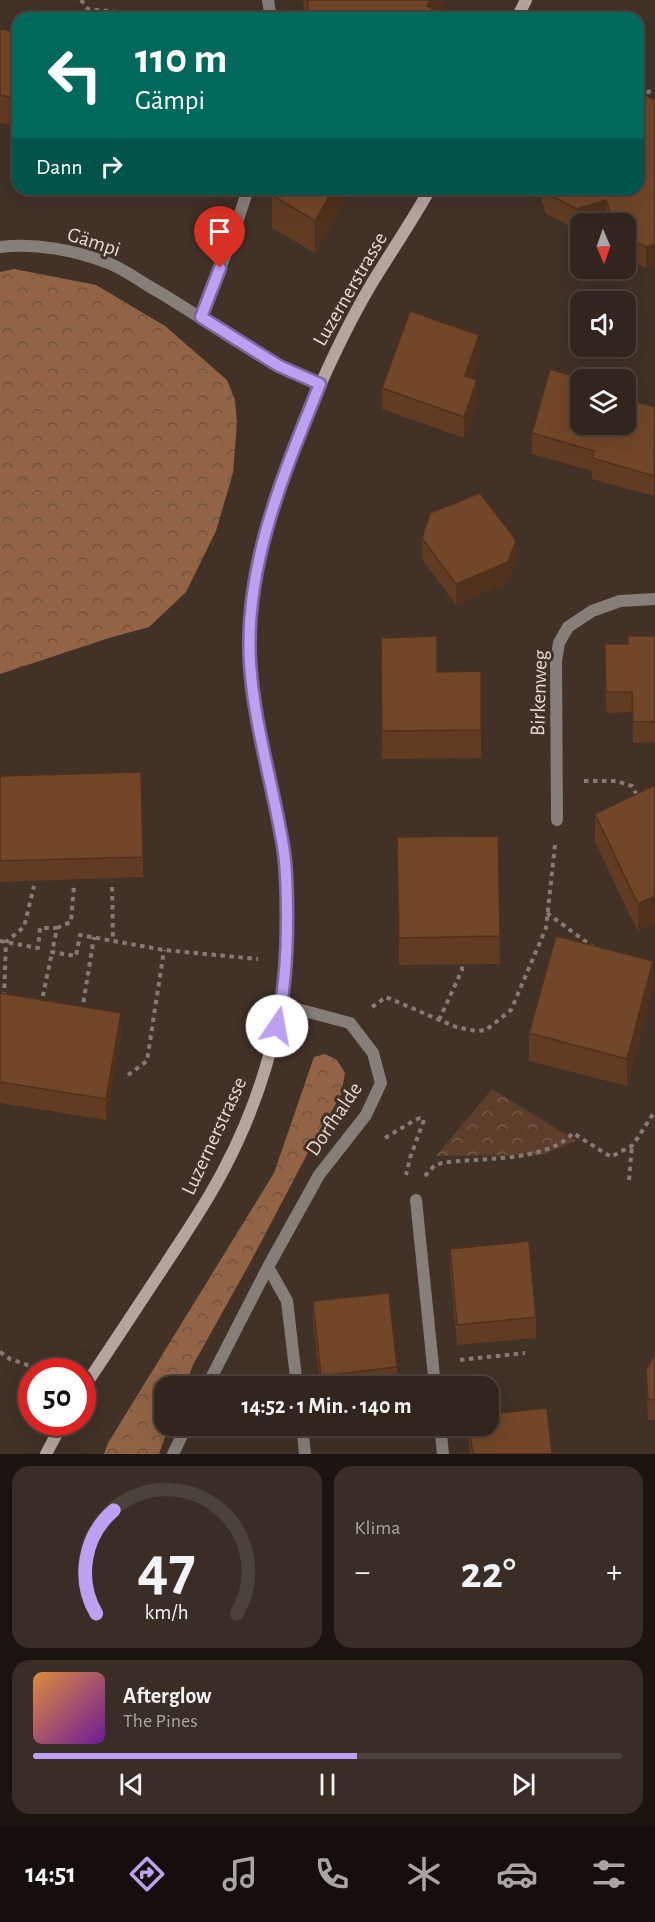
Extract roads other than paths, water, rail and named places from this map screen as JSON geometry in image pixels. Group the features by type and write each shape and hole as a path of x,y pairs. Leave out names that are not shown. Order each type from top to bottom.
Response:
{"main road":[{"name":"Luzernerstrasse","path":"96,1369 207,1202 255,1102 266,1068 282,1005 287,961 287,884 283,847 257,720 250,663 250,616 256,570 269,516 320,384 371,285 426,195"},
{"path":"46,1454 56,1436"}],"street":[{"path":"201,317 246,195"},
{"name":"Gämpi","path":"0,247 23,245 62,250 109,263 279,366 320,384"},
{"name":"Birkenweg","path":"557,820 556,661 559,643 568,627 592,611 620,602 655,598"},
{"name":"Dorfhalde","path":"212,1376 319,1174 366,1114 381,1083 373,1053 350,1023 282,1005"},
{"path":"416,1200 434,1376"},
{"path":"268,1267 287,1300 296,1376"},
{"path":"172,1454 182,1436"},
{"path":"303,1436 305,1454"},
{"path":"441,1436 443,1454"}]}
